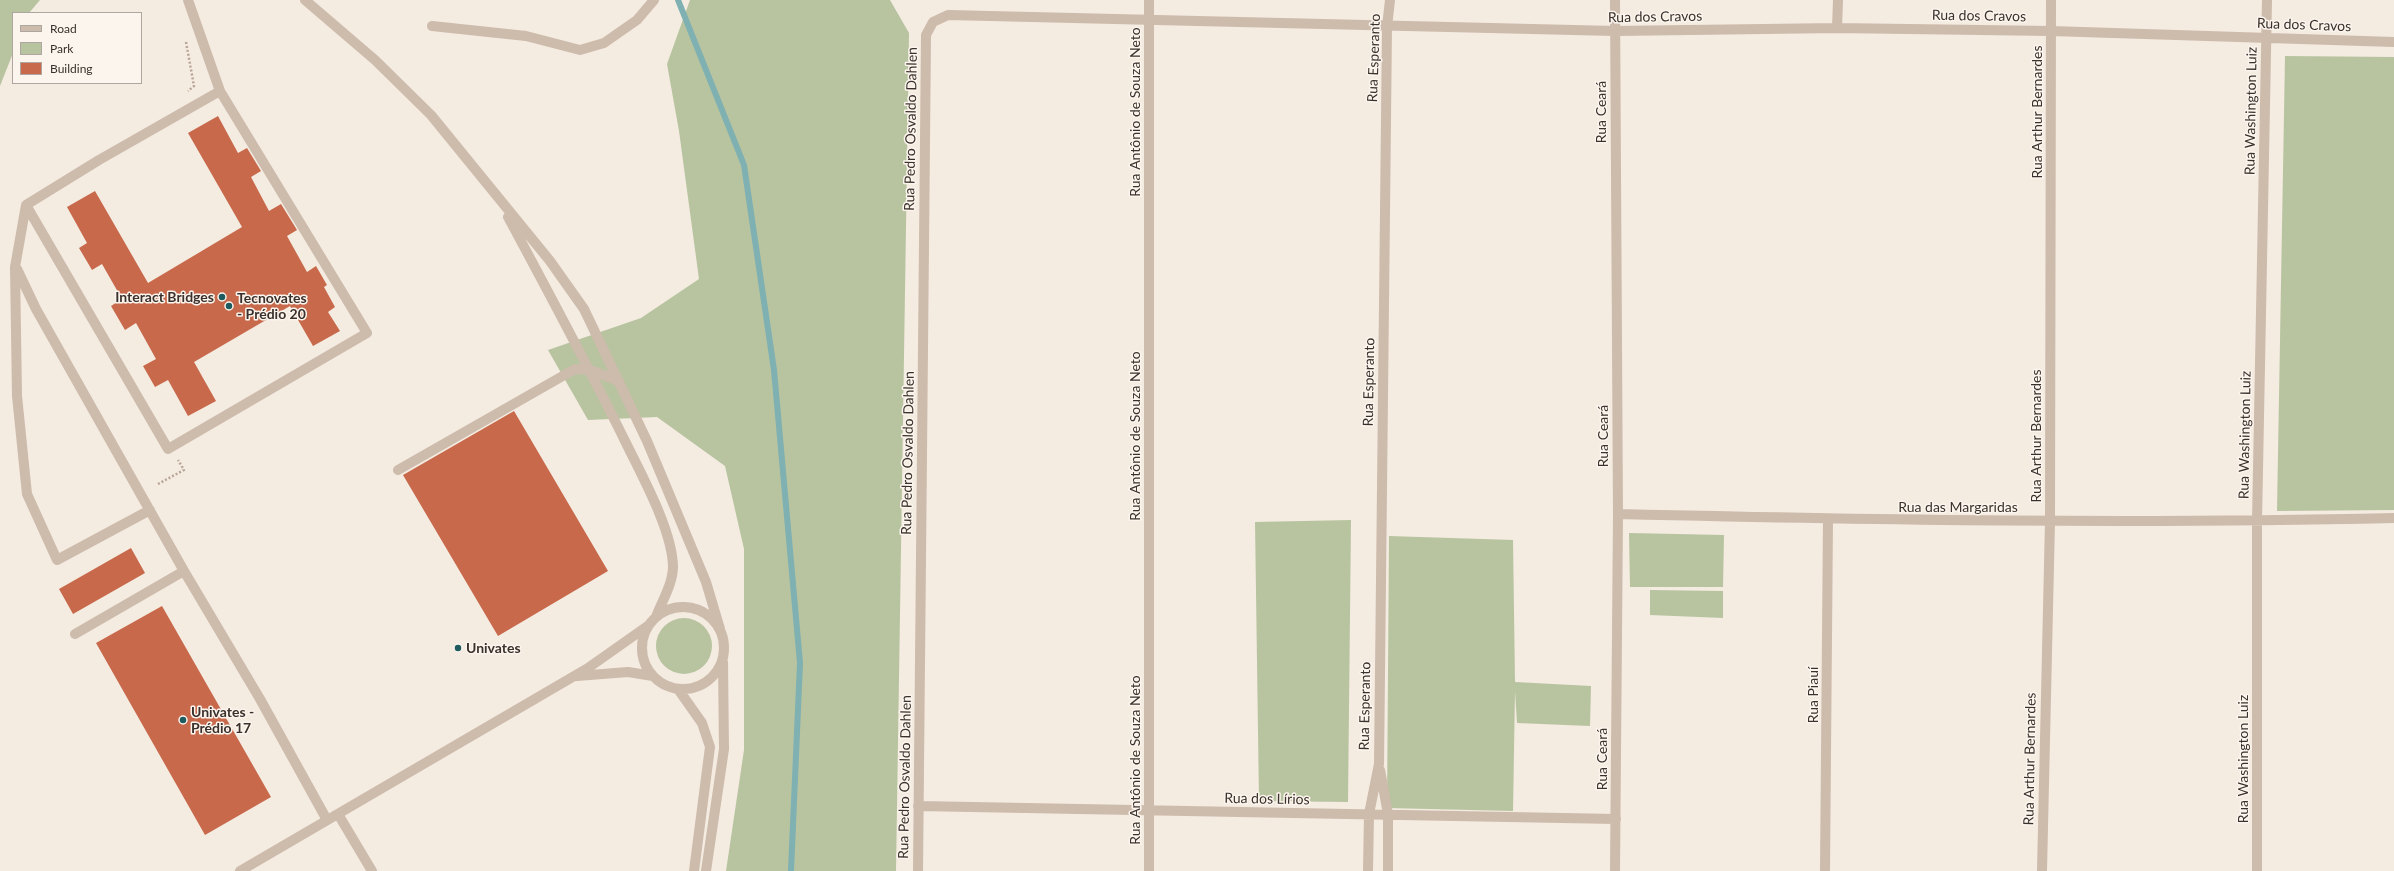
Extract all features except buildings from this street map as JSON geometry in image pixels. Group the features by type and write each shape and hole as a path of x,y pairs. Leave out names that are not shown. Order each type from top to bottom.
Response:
{"street":[{"path":"26,205 168,449 367,333 220,91 190,11 188,0"},
{"path":"190,11 192,0"},
{"path":"305,0 375,60 430,115 550,261 584,309 647,441 704,575 724,640 724,750 706,871"},
{"path":"432,26 526,36 580,50 604,43 637,20 654,0"},
{"name":"Rua Antônio de Souza Neto","path":"1149,0 1149,871"},
{"name":"Rua Esperanto","path":"1368,871 1369,814 1379,764 1387,27 1390,0"},
{"name":"Rua Ceará","path":"1615,0 1618,514 1615,871"},
{"path":"1837,28 1838,0"},
{"name":"Rua Arthur Bernardes","path":"2042,871 2050,521 2051,0"},
{"name":"Rua Washington Luiz","path":"2257,871 2257,521 2267,0"},
{"name":"Rua dos Cravos","path":"926,35 933,22 948,15 1387,27 1615,31 1837,28 2051,31 2394,42"},
{"name":"Rua Pedro Osvaldo Dahlen","path":"918,871 926,35"},
{"path":"150,510 57,560 27,494 16,396 16,267 26,205 99,160 220,91"},
{"path":"240,871 574,677 649,625 656,617 670,585 673,566 666,533 647,487 590,370 497,196"},
{"path":"16,267 36,309 184,572 260,699 327,820"},
{"path":"398,470 575,369 590,370 619,381"},
{"name":"Rua das Margaridas","path":"1618,514 1828,519 2050,521 2257,521 2394,518"},
{"name":"Rua Piauí","path":"1825,871 1828,519"},
{"path":"75,634 184,572"},
{"path":"656,617 675,607 686,606 706,613 720,629"},
{"path":"649,625 642,646 646,667 661,683 678,689 692,689 712,679 723,661"},
{"path":"574,677 628,672 653,676"},
{"path":"678,689 702,723 710,747 694,871"},
{"name":"Rua Esperanto","path":"1379,764 1388,814 1388,871"},
{"name":"Rua dos Lírios","path":"918,806 1149,812 1388,814 1616,819"},
{"path":"338,814 372,871"}],"path":[{"path":"181,96 194,86 185,39"},
{"path":"158,484 184,470 176,456"}],"green space":[{"path":"0,0 40,0 30,12 12,12 12,56 0,86"},
{"path":"690,0 890,0 909,33 896,871 726,871 744,750 744,549 725,466 657,417 588,420 548,350 641,318 699,279 679,131 667,64"},
{"path":"2285,56 2394,57 2394,510 2277,511"},
{"path":"1351,520 1348,802 1259,801 1255,522"},
{"path":"1629,533 1724,535 1723,587 1630,587"},
{"path":"1389,536 1513,540 1515,682 1591,686 1590,726 1517,723 1515,691 1513,811 1387,808"},
{"path":"1650,590 1723,591 1723,618 1650,615"},
{"path":"684,618 695,620 704,626 710,635 712,646 710,657 704,666 695,672 684,674 673,672 664,666 658,657 656,646 658,635 664,626 673,620"}],"waterway":[{"path":"678,0 744,165 774,370 800,663 791,871"}],"place":[{"name":"Interact Bridges","path":"222,297"},
{"name":"Tecnovates - Prédio 20","path":"229,306"},
{"name":"Univates","path":"458,648"},
{"name":"Univates - Prédio 17","path":"183,720"}]}
